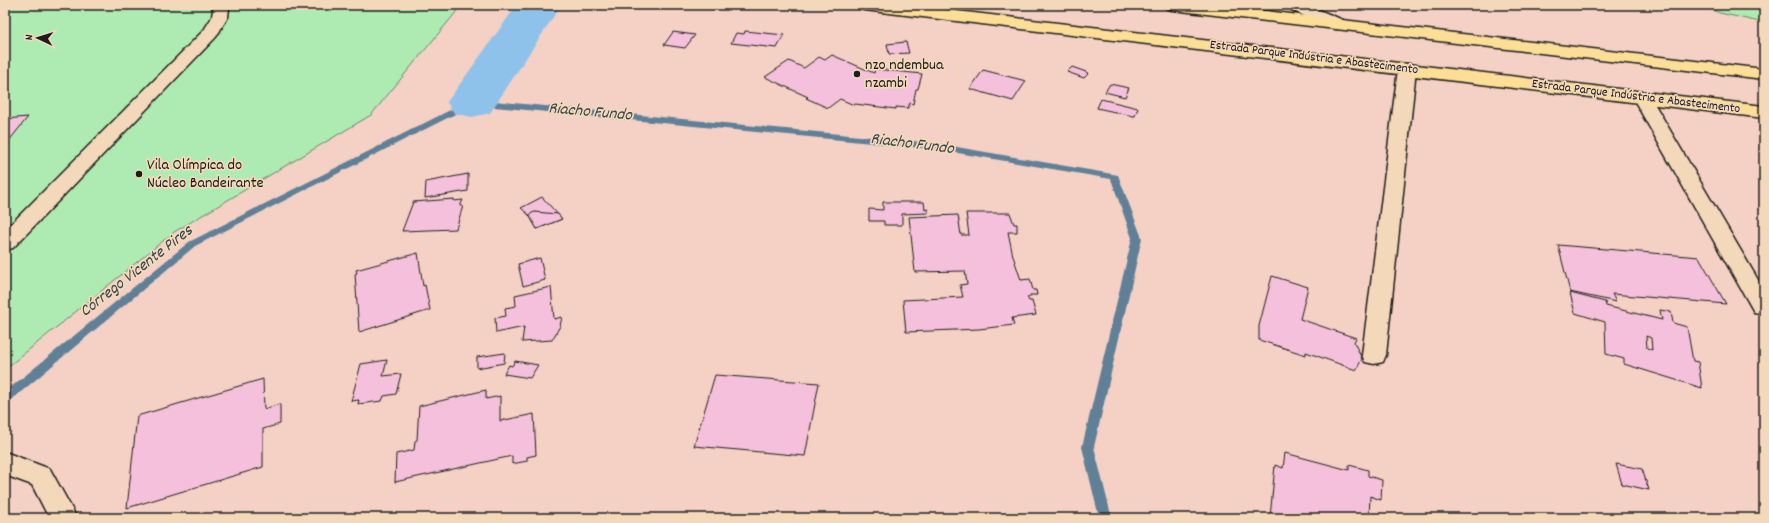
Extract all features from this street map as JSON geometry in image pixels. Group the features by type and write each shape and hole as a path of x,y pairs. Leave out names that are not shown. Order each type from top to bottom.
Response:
{"highway":[{"name":"Estrada Parque Indústria e Abastecimento","path":"864,5 1764,112"},
{"path":"1172,5 1764,74"}],"street":[{"path":"5,243 210,33 220,17 221,8 218,5"},
{"path":"1293,5 1337,24"},
{"path":"1374,355 1406,69"},
{"path":"1642,98 1762,306"},
{"path":"5,463 41,477 63,518"}],"green space":[{"name":"Vila Olímpica do Núcleo Bandeirante","path":"5,5 462,5 371,115 174,232 5,369"},
{"path":"1699,5 1764,5 1764,23 1720,13"}],"building":[{"path":"745,31 784,35 777,48 731,43 736,33 744,34"},
{"path":"673,32 695,35 685,48 664,45"},
{"path":"906,42 909,53 889,54 887,44"},
{"path":"832,55 874,73 875,69 922,74 918,89 916,89 913,104 910,103 908,108 896,107 896,109 854,105 840,99 828,108 765,77 789,61 804,68 819,57 825,60"},
{"path":"1072,67 1089,73 1084,78 1067,72"},
{"path":"983,70 1026,81 1013,101 970,89"},
{"path":"1110,84 1129,88 1125,97 1105,92"},
{"path":"1101,99 1138,108 1135,116 1133,116 1097,108"},
{"path":"28,117 8,142 5,142 5,119"},
{"path":"468,174 468,191 425,198 426,182"},
{"path":"542,197 562,219 537,229 529,215 521,208"},
{"path":"454,199 454,201 463,200 460,206 463,206 456,229 402,231 413,202"},
{"path":"883,202 924,202 925,210 928,209 928,213 902,214 902,225 884,225 884,221 869,221 869,209 883,210"},
{"path":"534,212 558,214 562,219 537,229 529,215"},
{"path":"966,213 1010,213 1014,224 1017,224 1017,232 1008,232 1013,256 1021,280 1030,279 1033,290 1036,290 1037,295 1030,295 1030,297 1027,297 1029,301 1032,301 1036,315 1012,318 1014,325 979,329 906,332 903,300 963,297 960,285 967,284 965,271 915,272 909,217 958,215 961,235 969,235"},
{"path":"1558,245 1699,257 1726,304 1612,294 1616,302 1570,292"},
{"path":"418,253 423,286 425,285 430,310 359,332 356,270"},
{"path":"540,258 545,280 523,286 518,264"},
{"path":"1272,276 1308,287 1300,319 1356,338 1354,342 1362,359 1356,370 1306,352 1306,355 1259,340 1259,326"},
{"path":"551,287 554,319 562,317 560,326 552,340 522,342 524,327 496,333 495,318 506,316 505,308 516,306 515,295"},
{"path":"1570,293 1605,302 1606,306 1662,320 1660,310 1671,312 1673,323 1687,327 1693,361 1698,362 1702,388 1624,364 1624,359 1606,354 1605,322 1575,313","holes":["1646,336 1651,338 1652,350 1647,348"]},
{"path":"505,353 504,363 477,368 477,357"},
{"path":"387,360 383,376 401,374 396,394 384,396 382,401 358,404 359,400 351,401 361,364"},
{"path":"515,361 538,365 530,378 504,374 509,365 512,366"},
{"path":"715,375 819,383 805,456 694,446"},
{"path":"263,379 264,409 280,404 280,424 263,429 263,467 127,508 137,416"},
{"path":"486,390 486,399 500,396 500,421 534,414 536,455 527,457 527,461 512,464 512,456 395,482 396,454 414,450 415,441 417,440 419,406"},
{"path":"1285,453 1349,470 1349,465 1368,470 1368,476 1382,480 1381,500 1370,496 1369,518 1270,518 1275,465 1283,468"},
{"path":"1616,464 1642,469 1649,490 1622,484"}],"waterway":[{"name":"Riacho Fundo","path":"472,102 539,5"},
{"name":"Riacho Fundo","path":"5,399 192,244 472,102 934,146 1115,177 1137,238 1088,447 1104,513 1108,518"}],"place":[{"name":"nzo ndembua nzambi","path":"857,74"},
{"name":"Vila Olímpica do Núcleo Bandeirante","path":"139,174"}],"water label":[{"name":"Córrego Vicente Pires","path":"137,272"}]}
